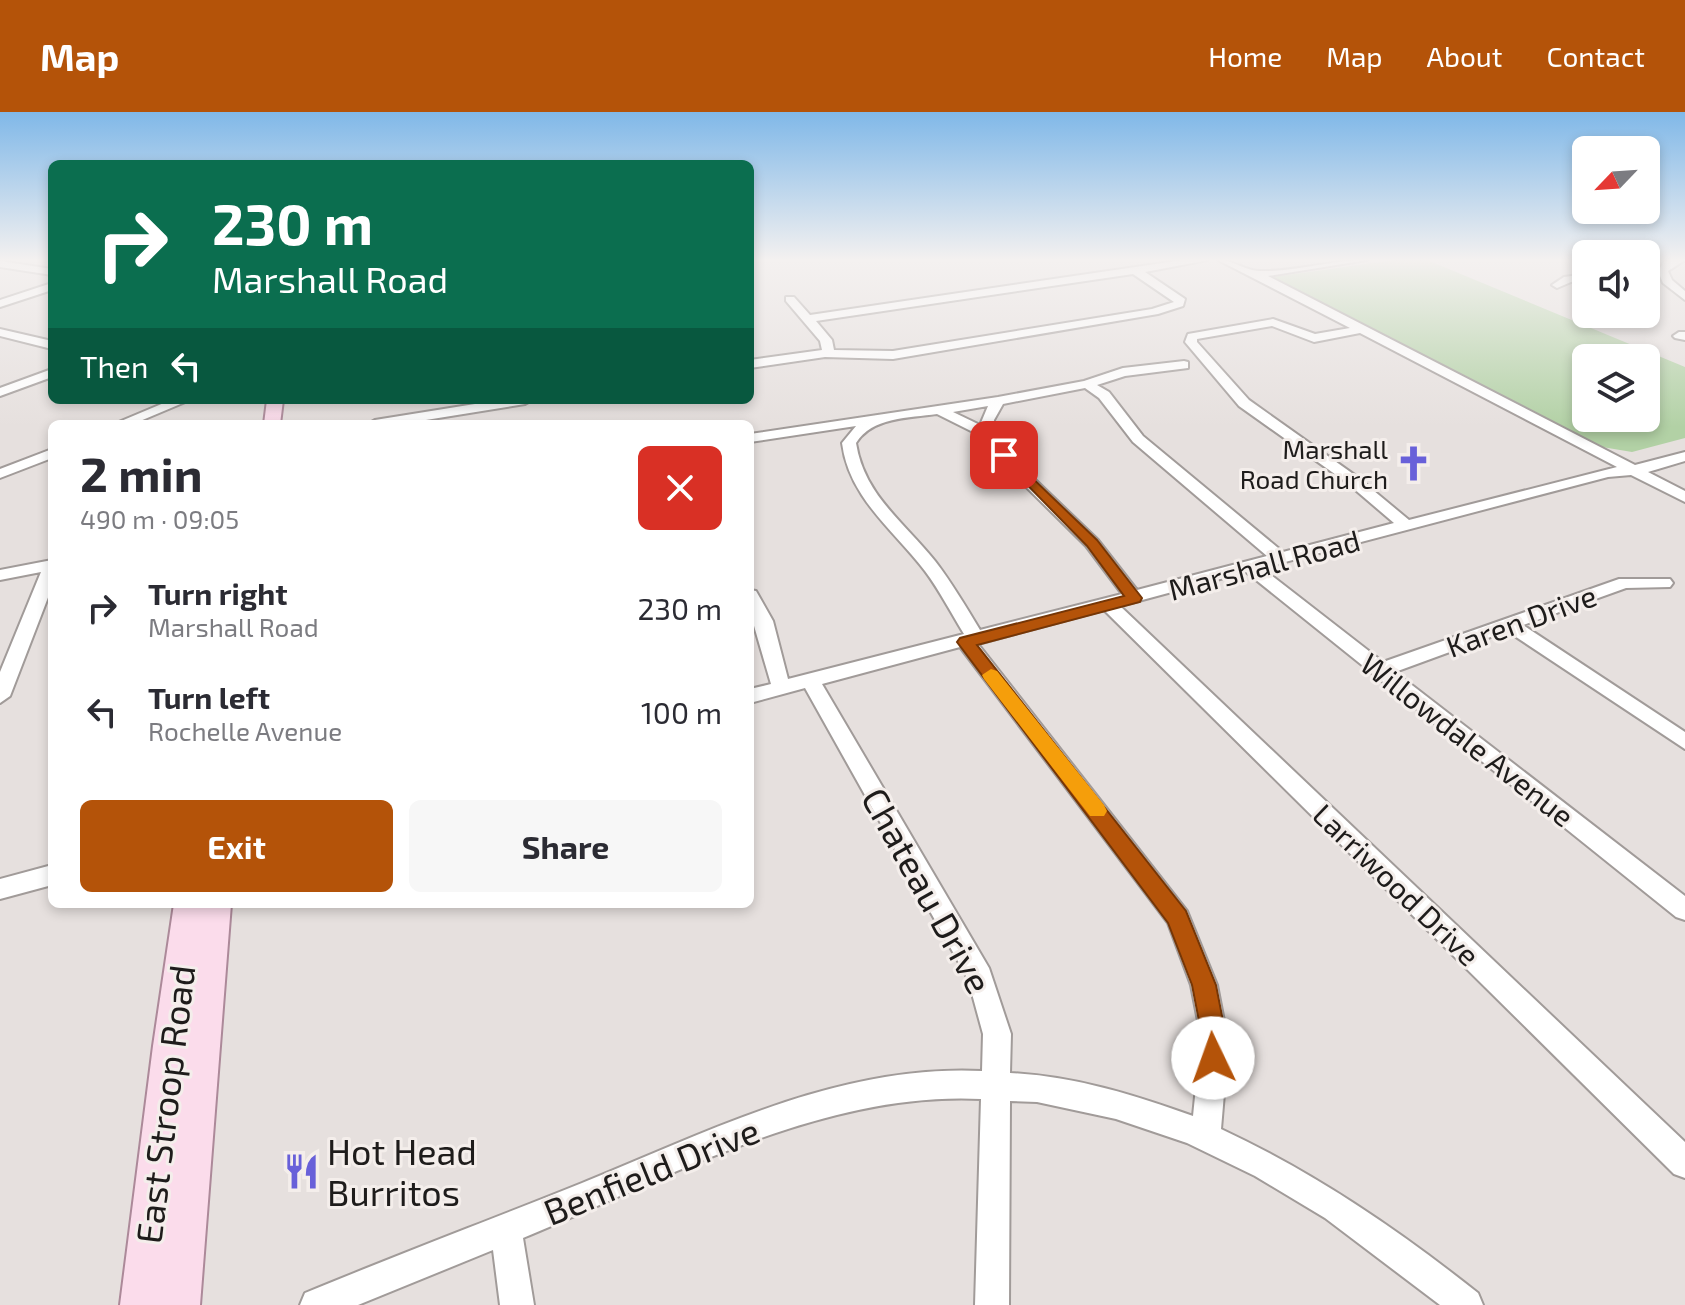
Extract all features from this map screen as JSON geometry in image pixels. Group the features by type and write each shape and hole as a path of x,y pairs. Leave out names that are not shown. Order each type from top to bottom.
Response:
{"main road":[{"name":"East Stroop Road","path":"140,1305 169,1046 188,908"},
{"name":"East Stroop Road","path":"180,1305 216,908"}],"street":[{"path":"806,316 828,344 829,353"},
{"path":"809,319 831,316"},
{"path":"754,363 829,353 893,355 1132,316"},
{"path":"1328,316 1590,448 1624,471 1685,497"},
{"path":"1408,527 1351,479 1244,403 1191,342 1192,336 1273,322 1314,338 1357,330 1685,506"},
{"path":"0,332 48,344"},
{"path":"754,438 998,401 1087,384 1132,370 1184,365"},
{"path":"0,392 48,374"},
{"path":"1087,384 1104,395 1138,439 1282,560"},
{"path":"986,433 987,420 998,401"},
{"path":"131,420 173,404"},
{"path":"400,420 500,404"},
{"path":"939,410 986,433 1018,471 1092,543 1134,598"},
{"path":"848,447 860,429 882,420"},
{"path":"808,431 831,435 848,447 862,486 931,567 971,641 1178,918 1204,985 1211,1021 1213,1058 1206,1134"},
{"path":"1590,448 1611,455 1660,463"},
{"path":"0,474 48,455"},
{"name":"Marshall Road","path":"754,695 1685,456"},
{"path":"0,575 48,566"},
{"name":"Willowdale Avenue","path":"1251,568 1685,910"},
{"path":"0,696 48,575"},
{"name":"Karen Drive","path":"1381,670 1625,583 1664,583"},
{"path":"754,602 764,621 776,674 783,688"},
{"name":"Larriwood Drive","path":"1109,605 1685,1163"},
{"path":"1509,624 1680,734"},
{"name":"Chateau Drive","path":"811,681 980,976 990,1002 997,1034 992,1305"},
{"path":"0,889 48,876"},
{"name":"Benfield Drive","path":"317,1305 707,1146 824,1104 889,1091 996,1085 1070,1094 1138,1111 1206,1134 1312,1189 1371,1230 1466,1305"},
{"path":"506,1229 517,1305"}],"green space":[{"path":"1348,316 1561,316 1572,320 1572,328 1591,328 1630,344 1572,344 1572,431"},
{"path":"1660,357 1685,367 1685,438 1632,452 1602,447 1573,432 1660,432"}],"slow traffic":[{"path":"991,675 1097,811"}],"place":[{"name":"Marshall Road Church","path":"1414,463"},
{"name":"Hot Head Burritos","path":"301,1171"}],"route":[{"path":"1004,455 1092,543 1134,598 966,642 1178,918 1204,985 1211,1021 1213,1058"}]}
